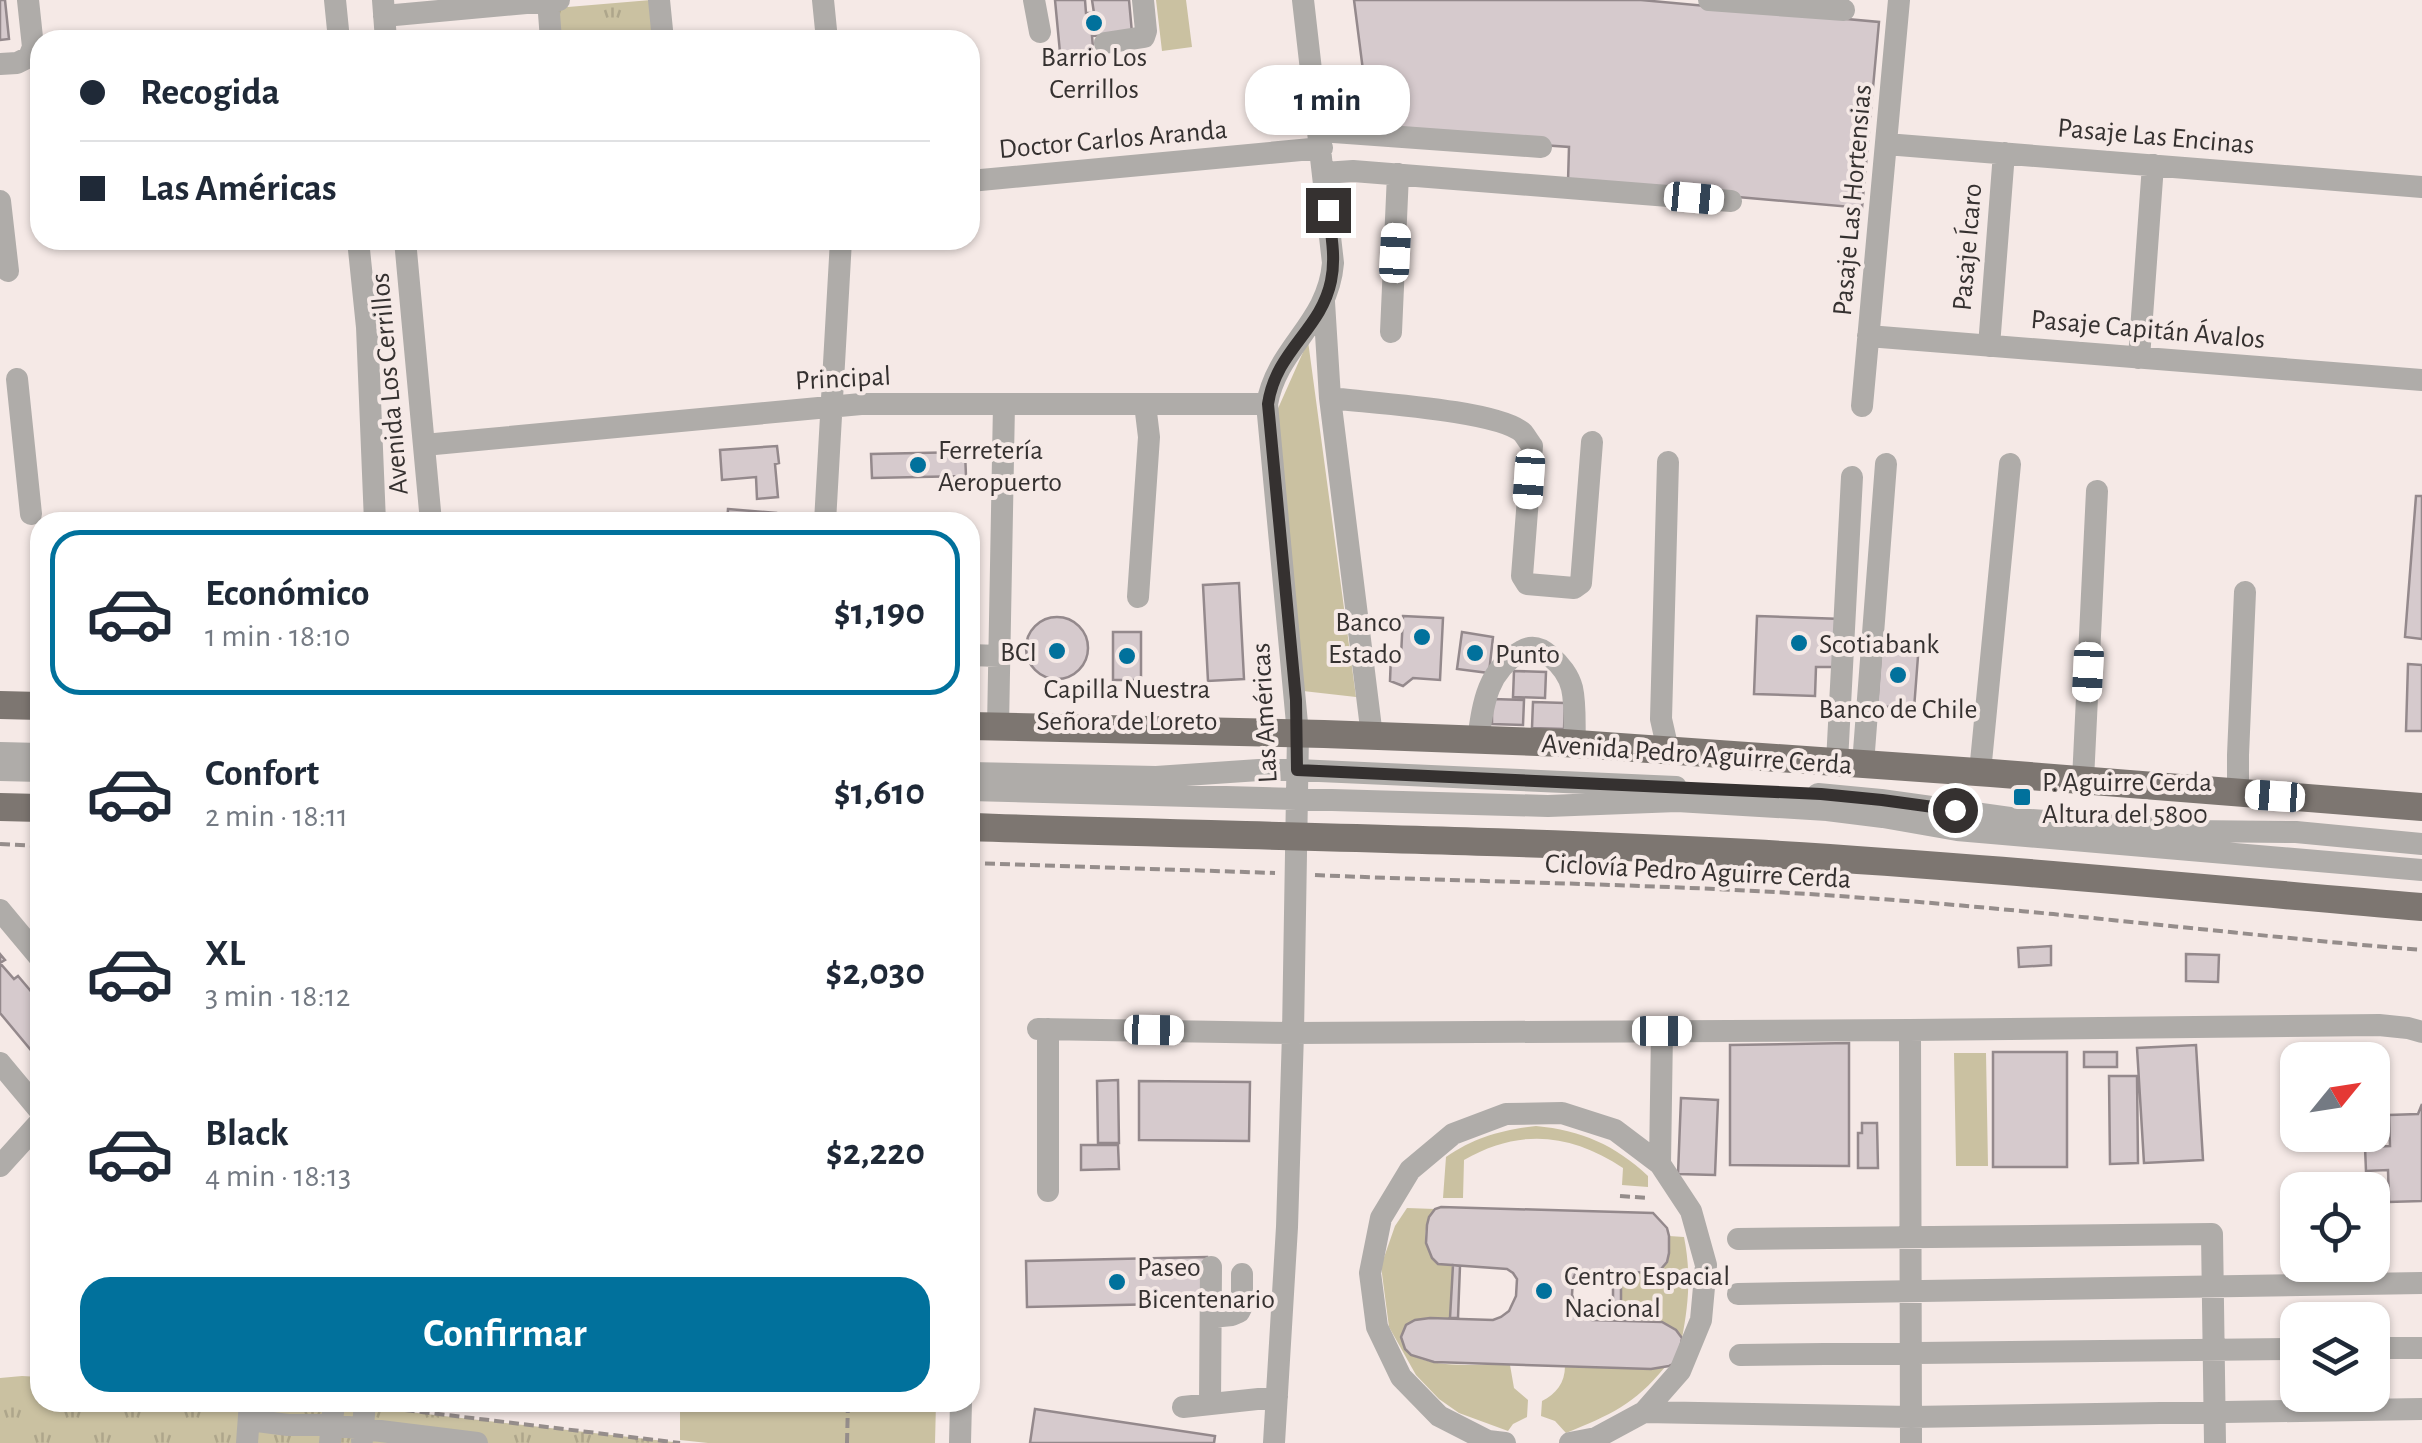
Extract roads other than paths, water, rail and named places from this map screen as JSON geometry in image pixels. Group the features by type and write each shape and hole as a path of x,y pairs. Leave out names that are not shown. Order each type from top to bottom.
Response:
{"main road":[{"path":"0,705 30,706"},
{"name":"Avenida Pedro Aguirre Cerda","path":"984,726 1575,744 2422,807"},
{"path":"0,807 30,808"},
{"path":"980,827 1598,846 1852,859 2422,907"}],"street":[{"path":"28,0 31,30"},
{"path":"335,0 338,30"},
{"path":"548,0 550,30"},
{"path":"384,19 559,0"},
{"path":"659,0 662,30"},
{"path":"823,0 826,30"},
{"path":"1034,0 1040,32"},
{"path":"1105,43 1144,37 1143,0"},
{"name":"Las Américas","path":"1274,1443 1294,1032 1298,734 1268,404 1280,364 1324,302 1333,263 1304,0"},
{"path":"1709,0 1844,10"},
{"name":"Pasaje Las Hortensias","path":"1862,406 1899,0"},
{"path":"0,64 17,63 30,54"},
{"name":"Doctor Carlos Aranda","path":"980,180 1321,139 1541,146"},
{"name":"Pasaje Las Encinas","path":"1886,144 2422,187"},
{"name":"Pasaje Ícaro","path":"1989,346 2004,153"},
{"path":"2139,358 2153,165"},
{"path":"1324,173 1353,170 1731,201"},
{"path":"1392,332 1398,174"},
{"path":"0,201 8,271"},
{"path":"359,250 367,327 375,512"},
{"name":"Avenida Los Cerrillos","path":"406,250 430,512"},
{"path":"827,512 840,250"},
{"path":"1324,302 1330,398 1372,736"},
{"name":"Pasaje Capitán Ávalos","path":"1868,336 2422,380"},
{"path":"17,379 31,512"},
{"path":"1330,398 1479,416 1524,434 1532,446 1522,576 1527,584 1539,587 1574,588 1580,583 1592,442"},
{"name":"Principal","path":"424,445 861,404 1268,404"},
{"path":"984,726 999,656 1004,404"},
{"path":"1138,597 1149,438 1145,404"},
{"path":"0,448 24,445"},
{"path":"1668,462 1661,719 1668,750"},
{"path":"1850,763 1886,464"},
{"path":"1980,772 2010,464"},
{"path":"1850,763 1852,478"},
{"path":"2083,780 2097,491"},
{"path":"2238,793 2246,592"},
{"path":"1478,740 1492,680 1508,659 1528,647 1543,650 1560,663 1572,686 1575,744"},
{"path":"980,655 999,656"},
{"path":"0,753 30,754"},
{"path":"0,770 30,771"},
{"path":"980,773 1156,776 1297,770 1821,794 2016,819 2186,831 2296,832 2422,844"},
{"path":"980,790 1548,806 1677,801 1809,809 1957,830 2422,870"},
{"path":"0,910 30,946"},
{"path":"1048,1191 1043,1029 1721,1031 2379,1025 2422,1032"},
{"path":"1910,1030 1911,1443"},
{"path":"1660,1164 1662,1031"},
{"path":"0,1062 30,1099"},
{"path":"1505,1443 1488,1440 1439,1416 1400,1377 1377,1327 1370,1272 1381,1218 1410,1170 1453,1134 1506,1114 1562,1113 1615,1130 1660,1164 1691,1211 1706,1265 1702,1320 1680,1371 1644,1412 1596,1438 1570,1443"},
{"path":"0,1166 30,1133"},
{"path":"1738,1239 2212,1234 2215,1443"},
{"path":"1210,1404 1211,1267"},
{"path":"1210,1317 1240,1312 1242,1274"},
{"path":"1738,1294 2422,1283"},
{"path":"2390,1348 2422,1348"},
{"path":"1740,1354 2280,1349"},
{"path":"1183,1407 1277,1397"},
{"path":"1644,1412 1911,1416 2422,1408"},
{"path":"960,1443 961,1412"},
{"path":"249,1422 332,1424 363,1436 478,1443"}],"place":[{"name":"Barrio Los Cerrillos","path":"1094,23"},
{"name":"Ferretería Aeropuerto","path":"918,465"},
{"name":"Banco Estado","path":"1422,637"},
{"name":"Scotiabank","path":"1799,643"},
{"name":"BCI","path":"1057,651"},
{"name":"Punto","path":"1475,653"},
{"name":"Capilla Nuestra Señora de Loreto","path":"1127,656"},
{"name":"Banco de Chile","path":"1898,675"},
{"name":"P. Aguirre Cerda Altura del 5800","path":"2022,797"},
{"name":"Paseo Bicentenario","path":"1117,1282"},
{"name":"Centro Espacial Nacional","path":"1544,1291"}]}
